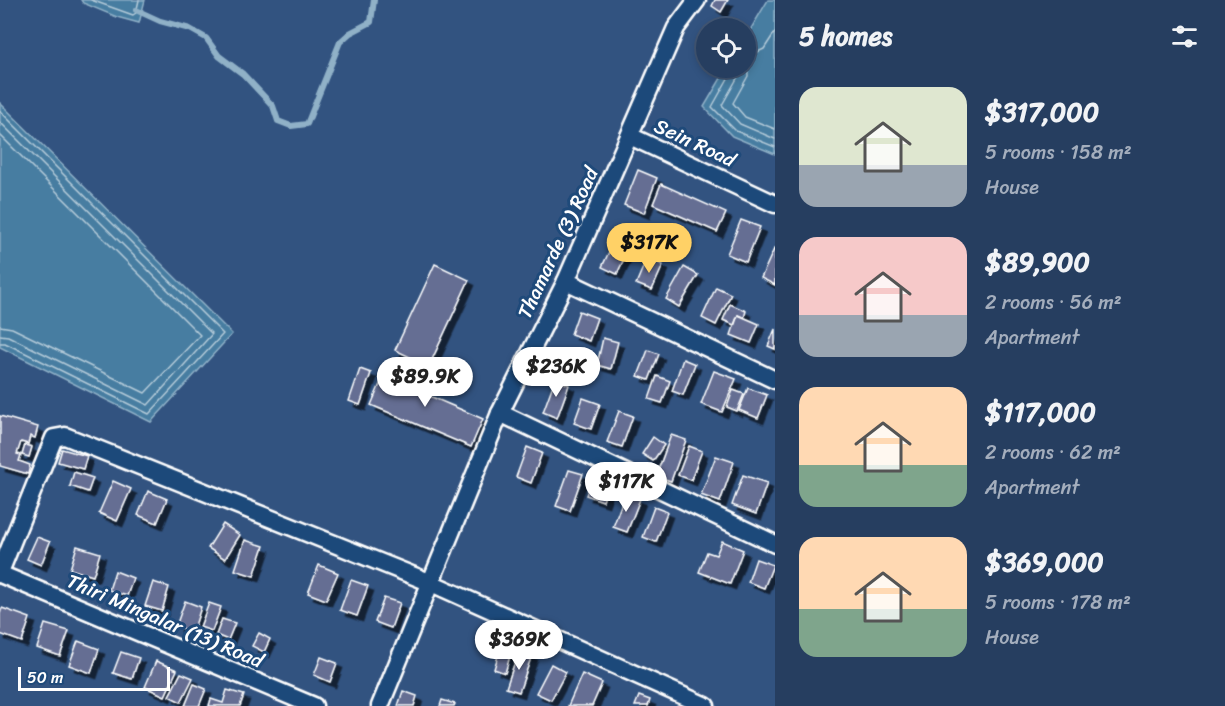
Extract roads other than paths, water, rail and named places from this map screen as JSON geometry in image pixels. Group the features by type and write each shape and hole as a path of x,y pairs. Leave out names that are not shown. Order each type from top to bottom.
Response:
{"street":[{"name":"Thamarde (3) Road","path":"380,706 500,413 566,281 676,28 698,0"},
{"name":"Sein Road","path":"630,136 775,204"},
{"path":"566,281 775,380"},
{"path":"500,413 775,544"},
{"name":"Thiri Mingalar (13) Road","path":"314,706 0,573 54,438 65,436 429,582"},
{"path":"429,582 706,706"}],"water":[{"path":"81,0 145,0 139,23 117,17 83,3"},
{"path":"768,0 775,0 775,154 732,136 704,107 721,78 756,78 756,20"},
{"path":"0,103 232,334 151,422 0,347"}],"waterway":[{"path":"136,10 160,21 190,29 206,38 219,56 243,74 273,106 278,121 291,126 307,124 340,42 350,33 371,22 374,0"}]}
